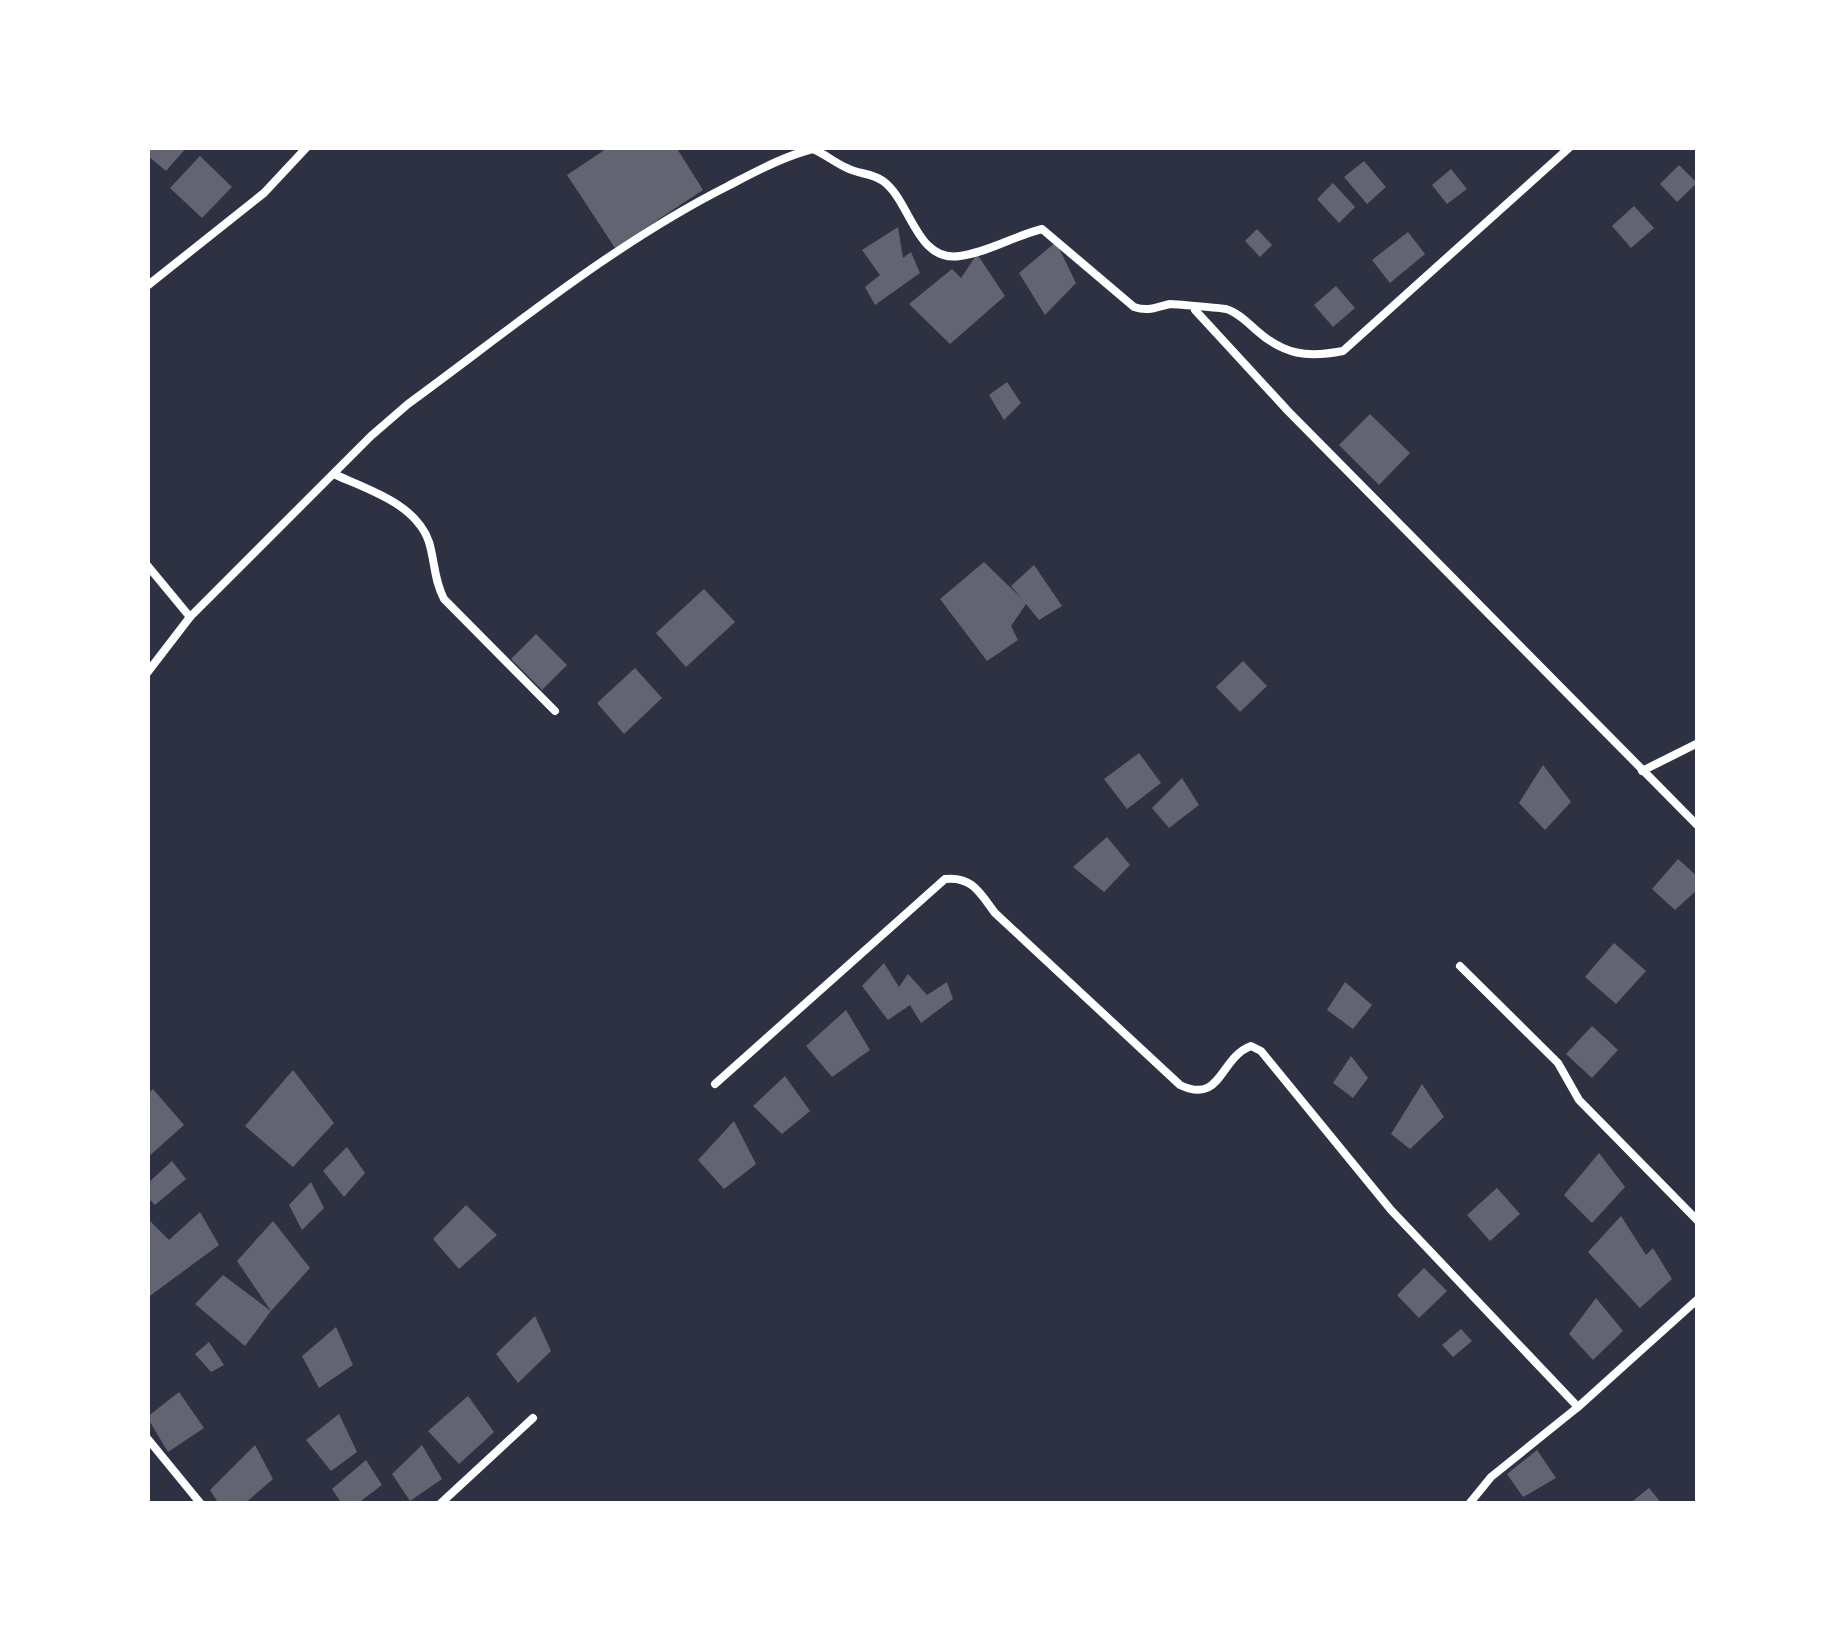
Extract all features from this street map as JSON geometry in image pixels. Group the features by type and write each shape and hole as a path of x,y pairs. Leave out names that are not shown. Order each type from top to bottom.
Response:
{"street":[{"path":"147,286 264,193 308,147"},
{"path":"147,673 190,617 408,404 650,228 756,172 813,149 847,169 881,180 892,189 922,239 944,256 993,248 1042,229 1134,307 1147,311 1174,303 1230,310 1270,343 1294,355 1343,352 1570,147"},
{"path":"1194,309 1288,411 1698,826"},
{"path":"336,475 391,500 410,515 430,546 444,599 555,711"},
{"path":"147,566 190,617"},
{"path":"1642,771 1698,743"},
{"path":"715,1084 929,892 945,879 960,878 971,883 995,913 1180,1085 1195,1092 1208,1089 1239,1051 1251,1046 1261,1051 1391,1210 1578,1407"},
{"path":"1460,966 1558,1063 1580,1100 1698,1220"},
{"path":"1469,1504 1491,1477 1578,1407 1698,1299"},
{"path":"440,1504 533,1418"},
{"path":"147,1438 201,1504"}],"building":[{"path":"147,147 187,147 166,171 147,155"},
{"path":"609,147 676,147 703,190 615,248 567,175"},
{"path":"200,156 232,187 202,218 170,188"},
{"path":"1364,161 1386,187 1367,204 1344,177"},
{"path":"1679,165 1697,183 1677,202 1660,184"},
{"path":"1451,169 1467,189 1447,204 1432,185"},
{"path":"1333,183 1355,207 1339,223 1317,199"},
{"path":"1634,206 1654,228 1631,248 1612,226"},
{"path":"898,227 903,258 911,252 920,273 875,305 865,287 880,275 862,250"},
{"path":"1257,229 1272,245 1260,257 1245,241"},
{"path":"1408,232 1425,254 1390,283 1372,260"},
{"path":"1056,242 1076,283 1045,315 1019,273"},
{"path":"977,254 1005,296 950,344 909,304 952,269 961,278"},
{"path":"1336,286 1355,308 1333,327 1314,305"},
{"path":"1007,382 1021,403 1004,420 989,395"},
{"path":"1370,414 1410,453 1379,485 1339,445"},
{"path":"984,562 1021,598 1011,586 1034,565 1062,606 1039,620 1026,604 1011,626 1018,640 987,661 940,599"},
{"path":"704,589 735,622 686,667 656,633"},
{"path":"536,634 567,665 542,690 511,659"},
{"path":"1243,661 1267,686 1240,712 1216,687"},
{"path":"635,668 662,698 624,734 597,703"},
{"path":"1139,753 1161,783 1127,809 1104,779"},
{"path":"1543,765 1571,802 1545,830 1519,803"},
{"path":"1182,778 1199,805 1169,828 1152,808"},
{"path":"1107,837 1130,865 1104,892 1073,867"},
{"path":"1678,859 1698,877 1698,889 1675,910 1652,889"},
{"path":"1614,943 1646,971 1616,1004 1585,977"},
{"path":"884,963 899,987 908,974 927,995 947,982 953,999 921,1023 910,1005 888,1020 862,986"},
{"path":"1345,982 1372,1005 1353,1029 1327,1010"},
{"path":"846,1010 870,1050 832,1077 806,1046"},
{"path":"1592,1026 1618,1050 1592,1078 1566,1054"},
{"path":"1351,1056 1368,1078 1353,1098 1333,1083"},
{"path":"293,1070 334,1123 293,1167 245,1126"},
{"path":"785,1076 810,1111 782,1134 753,1106"},
{"path":"1422,1084 1444,1117 1410,1149 1391,1134"},
{"path":"153,1089 184,1125 147,1158 147,1094"},
{"path":"734,1121 756,1164 724,1189 698,1160"},
{"path":"347,1147 365,1173 344,1197 323,1171"},
{"path":"1599,1153 1625,1187 1592,1223 1564,1195"},
{"path":"172,1161 186,1179 155,1205 147,1197 147,1184"},
{"path":"311,1182 324,1208 302,1230 289,1205"},
{"path":"1497,1188 1520,1214 1490,1241 1467,1215"},
{"path":"466,1205 497,1235 459,1269 433,1239"},
{"path":"200,1212 219,1245 147,1298 147,1218 169,1240"},
{"path":"1621,1216 1646,1255 1653,1248 1672,1279 1640,1308 1588,1252"},
{"path":"273,1221 310,1268 271,1311 237,1261"},
{"path":"1424,1268 1447,1291 1419,1318 1397,1295"},
{"path":"223,1275 271,1311 245,1346 195,1304"},
{"path":"1596,1298 1623,1331 1593,1360 1569,1334"},
{"path":"535,1316 551,1351 518,1383 496,1354"},
{"path":"336,1327 353,1365 319,1388 302,1356"},
{"path":"1461,1329 1472,1341 1453,1357 1442,1345"},
{"path":"209,1342 224,1365 211,1372 195,1354"},
{"path":"179,1392 204,1428 168,1452 147,1417"},
{"path":"468,1396 494,1432 459,1464 428,1431"},
{"path":"339,1414 357,1452 331,1471 306,1440"},
{"path":"255,1445 273,1479 244,1504 219,1504 210,1490"},
{"path":"422,1445 442,1479 410,1501 392,1474"},
{"path":"1537,1450 1556,1478 1523,1497 1507,1474"},
{"path":"366,1460 382,1485 357,1504 342,1504 332,1489"},
{"path":"1649,1488 1662,1504 1629,1504"}]}
